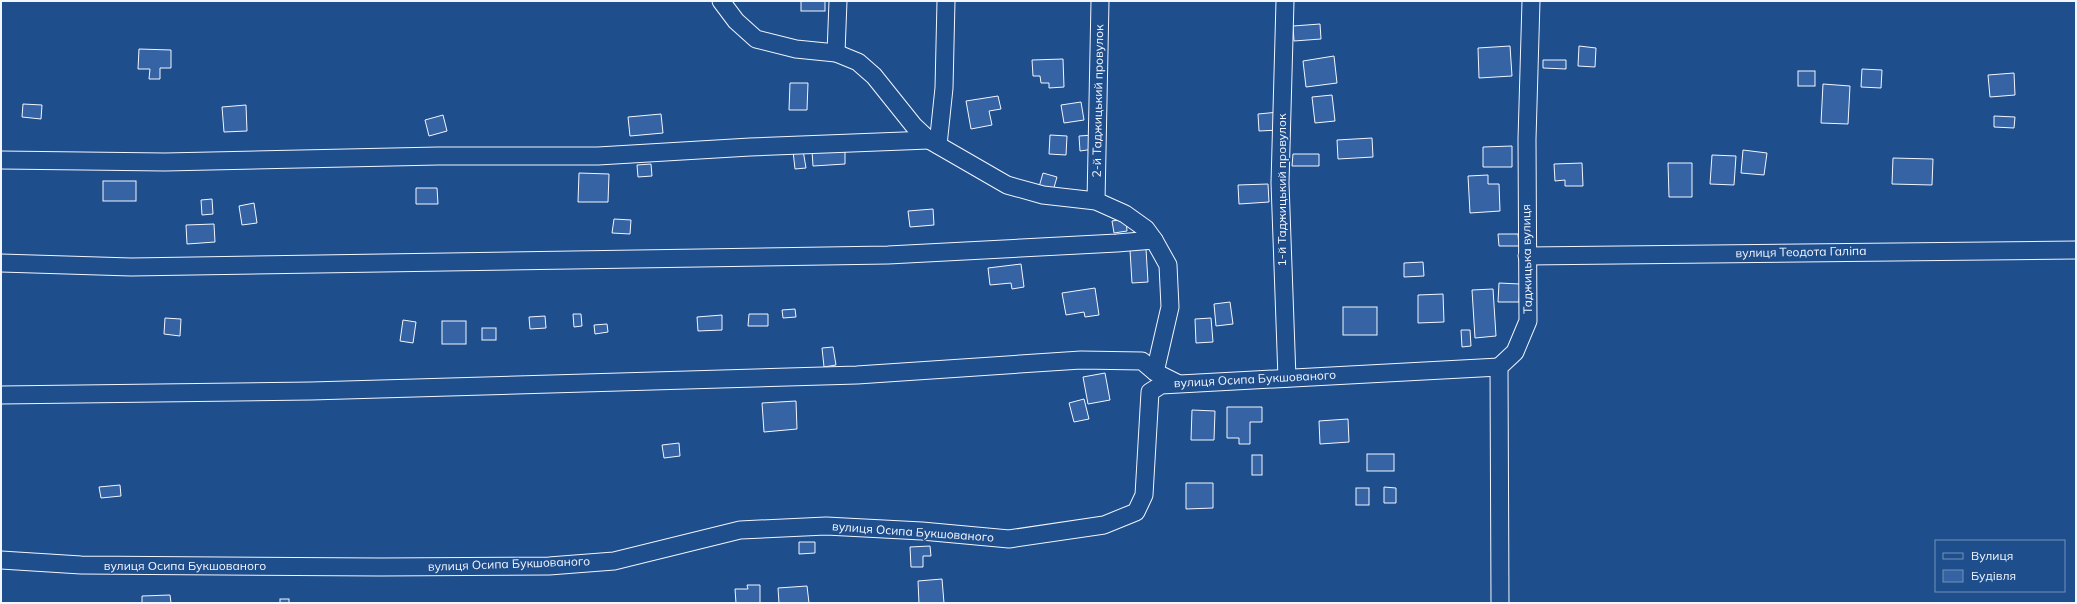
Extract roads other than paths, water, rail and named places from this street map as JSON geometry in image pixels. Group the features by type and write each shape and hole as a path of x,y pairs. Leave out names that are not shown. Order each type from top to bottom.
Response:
{"street":[{"path":"836,53 838,1"},
{"path":"933,143 944,88 946,1"},
{"name":"2-й Таджицький провулок","path":"1096,202 1100,1"},
{"name":"1-й Таджицький провулок","path":"1285,1 1280,183 1287,378"},
{"name":"Таджицька вулиця","path":"1499,366 1514,352 1528,320 1527,139 1531,1"},
{"path":"726,4 756,39 796,49 836,53 858,62 874,76 914,126 933,143 1007,185 1043,195 1096,202 1125,214 1146,229 1168,265 1170,307 1155,372"},
{"path":"1,160 165,162 431,156 598,156 933,143"},
{"path":"1,263 132,267 880,255 1154,240"},
{"name":"вулиця Теодота Галіпа","path":"1527,256 2076,250"},
{"path":"1,395 311,391 857,375 1081,360 1142,360 1155,372 1177,383"},
{"path":"1499,366 1500,603"},
{"name":"вулиця Осипа Букшованого","path":"1,560 89,565 380,567 549,566 614,561 740,530 826,526 922,530 1009,539 1096,527 1136,512 1144,496 1150,392 1161,385 1499,366"}]}
